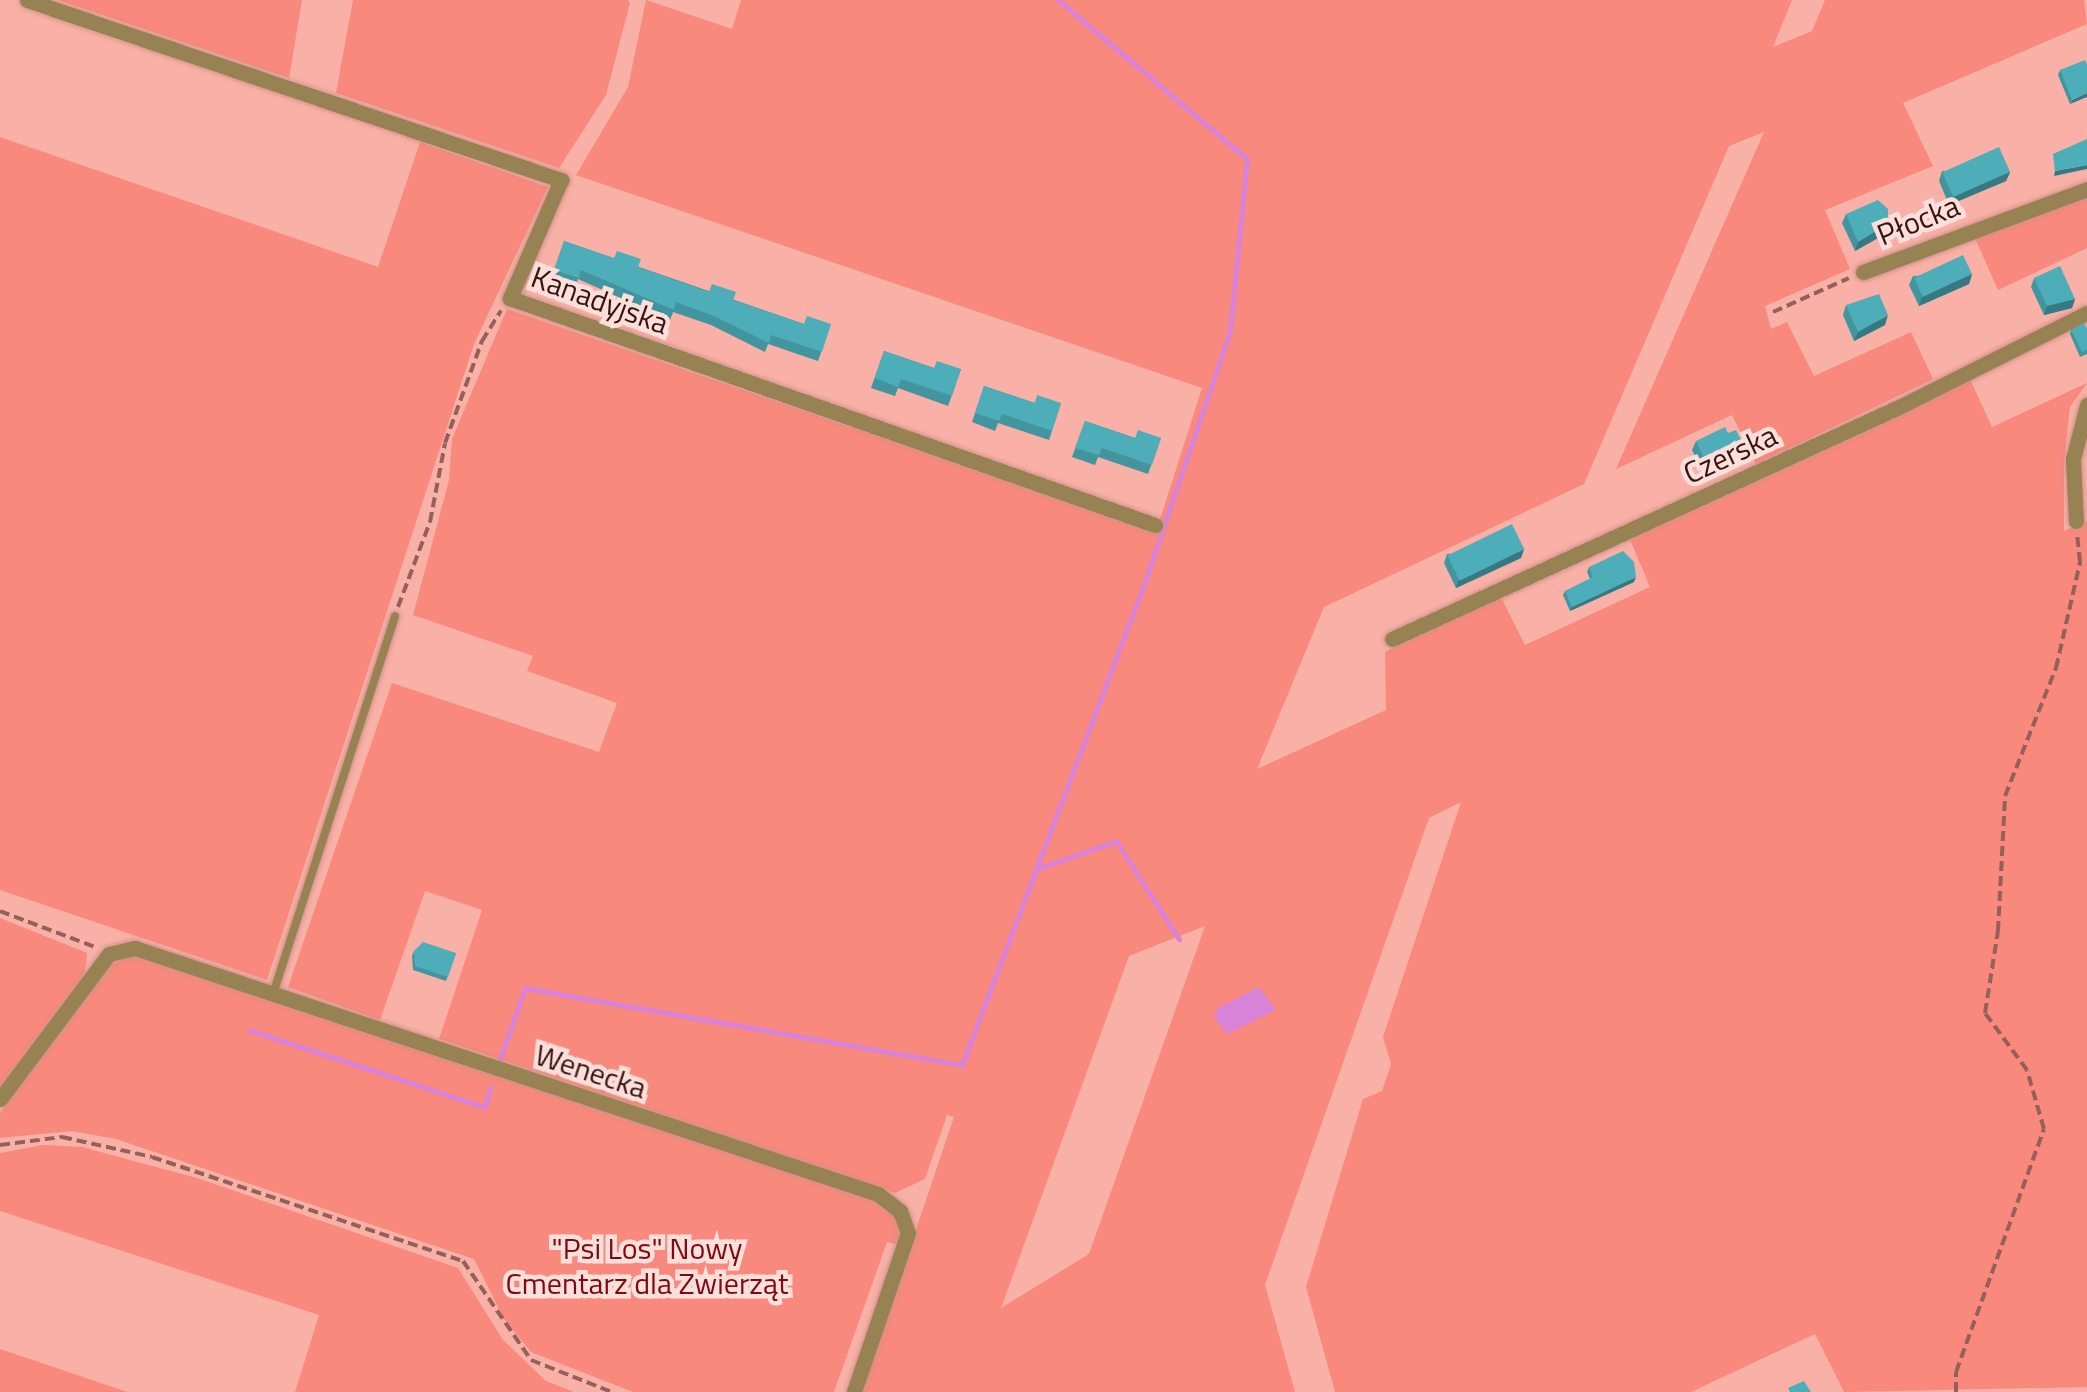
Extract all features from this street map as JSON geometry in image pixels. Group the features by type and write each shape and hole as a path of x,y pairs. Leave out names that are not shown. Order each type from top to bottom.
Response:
{"street":[{"name":"Kanadyjska","path":"27,0 561,180 510,298 1156,525"},
{"name":"Płocka","path":"1863,272 2087,189"},
{"name":"Czerska","path":"1392,639 1899,407 2087,313"},
{"path":"2076,521 2073,460 2087,405"},
{"name":"Wenecka","path":"108,954 135,948 892,1202 907,1226 906,1244 854,1392"},
{"path":"0,1099 64,1008 108,954"}],"lane":[{"path":"273,994 394,616"}],"path":[{"name":"Płocka","path":"1774,312 1863,272"},
{"path":"394,616 430,522 445,443 482,341 510,298"},
{"path":"1956,1392 1956,1372 2044,1129 2026,1070 1985,1013 1998,931 2005,796 2056,668 2080,562 2076,521"},
{"path":"0,911 108,954"},
{"path":"0,1145 62,1137 152,1157 463,1261 530,1360 612,1392"}],"green space":[{"path":"58,0 302,0 289,78"},
{"path":"353,0 630,3 606,95 559,168 336,93"},
{"path":"646,0 732,29 741,0 1792,0 1773,47 1812,31 1825,0 2084,0 2087,24 1903,103 1933,166 1825,210 1850,269 1765,306 1771,329 1787,322 1814,376 1911,332 1933,379 1756,464 1732,415 1616,469 1764,132 1729,146 1584,484 1324,607 1257,769 1386,710 1385,652 1501,597 1525,645 1650,587 1629,537 1970,379 1992,427 2087,383 2070,407 2064,463 2064,531 2087,521 2087,1387 1844,1392 1815,1334 1691,1392 1335,1392 1306,1287 1363,1099 1382,1091 1391,1064 1383,1037 1461,802 1429,818 1265,1285 1295,1392 861,1392 954,1117 947,1115 925,1179 895,1193 439,1039 482,910 425,891 380,1020 288,987 392,683 599,752 617,703 527,671 533,656 413,615 449,480 452,439 507,309 1156,532 1202,388 576,175 628,87","holes":["1205,926 1089,1254 1001,1308 1129,956"]},
{"path":"0,137 378,267 420,142 548,187 474,344 267,980 0,890"},
{"path":"2087,198 2087,248 1998,290 1975,238"},
{"path":"0,918 87,953 85,973 0,1090"},
{"name":"\"Psi Los\" Nowy Cmentarz dla Zwierząt","path":"136,953 883,1202 903,1226 902,1246 887,1242 834,1392 633,1392 531,1352 504,1319 474,1259 116,1139 72,1131 0,1138 0,1113 110,965"},
{"path":"43,1145 82,1147 197,1178 458,1268 503,1340 546,1381 574,1392 295,1392 319,1315 0,1211 0,1153"},
{"path":"0,1349 42,1363 127,1392 0,1392"}],"shaded area":[{"path":"1259,987 1276,1010 1227,1034 1214,1017 1219,1007"}],"building":[{"path":"2085,60 2087,93 2072,100 2060,70"},
{"path":"2087,139 2087,165 2055,171 2053,154"},
{"path":"1999,147 2010,172 1953,197 1942,172"},
{"path":"1878,200 1888,209 1888,224 1858,242 1846,214"},
{"path":"564,241 614,258 617,251 641,259 638,267 709,292 712,284 736,292 733,300 804,324 807,316 831,324 822,352 771,335 769,343 714,316 676,302 674,310 581,270 579,278 554,270"},
{"path":"1963,255 1972,274 1923,297 1914,278"},
{"path":"2060,266 2075,299 2047,306 2034,278"},
{"path":"1879,294 1888,315 1858,332 1846,305"},
{"path":"2084,323 2087,350 2082,352 2071,330"},
{"path":"884,351 934,368 937,361 961,369 952,396 901,379 898,387 875,378"},
{"path":"984,386 1035,403 1037,395 1061,403 1052,431 1002,414 999,421 975,413"},
{"path":"1085,421 1135,438 1138,430 1161,438 1152,465 1102,448 1099,455 1075,448"},
{"path":"1725,427 1728,433 1736,430 1744,446 1706,463 1696,441"},
{"path":"1512,524 1524,549 1460,581 1447,556"},
{"path":"1623,551 1634,562 1636,577 1572,607 1565,591 1593,577 1589,567"},
{"path":"423,942 456,953 448,977 415,966 414,951"},
{"path":"1804,1381 1811,1392 1790,1392 1788,1388"}],"waterway":[{"path":"498,1064 525,988 962,1065 1144,584 1230,331 1247,159 1058,0"},
{"path":"1037,869 1116,841 1179,939"},
{"path":"249,1030 485,1107 490,1088"}]}
